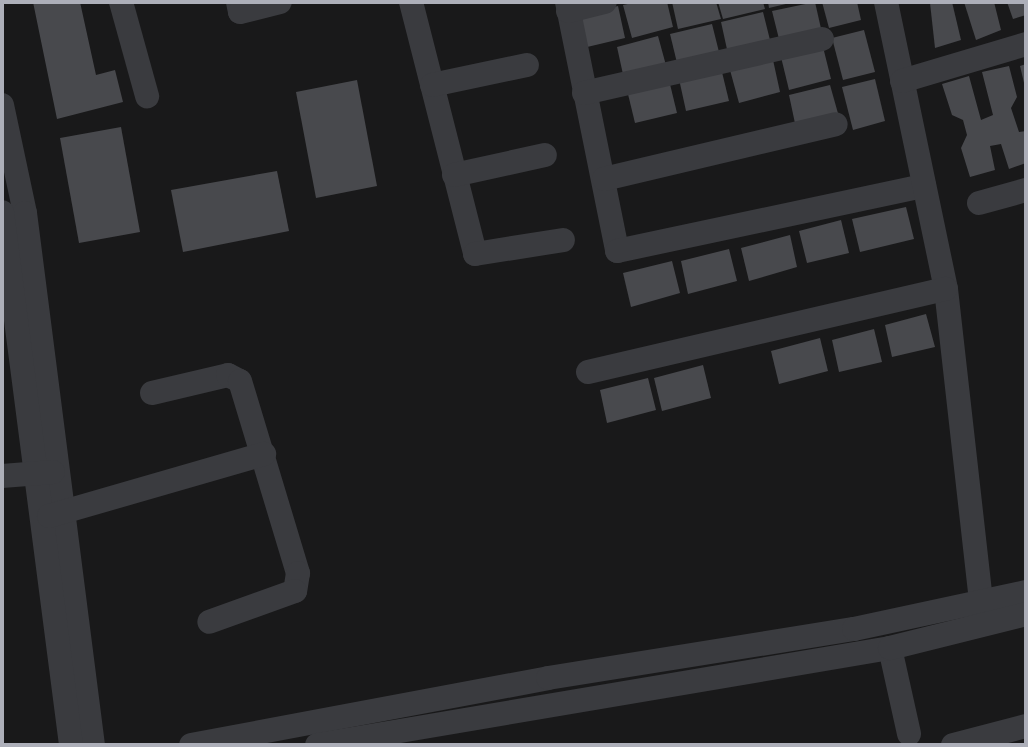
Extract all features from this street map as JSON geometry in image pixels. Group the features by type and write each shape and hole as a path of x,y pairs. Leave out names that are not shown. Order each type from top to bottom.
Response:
{"street":[{"path":"121,2 147,96"},
{"path":"238,2 240,12 280,2"},
{"path":"411,2 475,254 563,240"},
{"path":"605,2 567,6 617,251 924,186"},
{"path":"886,2 946,289 982,614"},
{"path":"584,93 822,39"},
{"path":"902,81 1026,44"},
{"path":"432,85 527,65"},
{"path":"2,105 25,213 47,472 93,745"},
{"path":"604,178 836,124"},
{"path":"454,175 545,155"},
{"path":"979,203 1026,190"},
{"path":"2,216 11,344 47,472"},
{"path":"588,372 946,289"},
{"path":"152,393 235,377 245,388 299,586 209,622"},
{"path":"54,515 264,454"},
{"path":"2,476 47,472"},
{"path":"54,515 71,745"},
{"path":"317,745 890,648 982,614 1026,592"},
{"path":"191,745 982,614 1026,614"},
{"path":"890,648 909,734"},
{"path":"953,745 1026,726"}],"building":[{"path":"33,2 80,2 96,75 115,70 123,102 57,119"},
{"path":"667,2 673,27 632,38 623,5"},
{"path":"672,2 716,2 721,19 678,29"},
{"path":"718,2 763,2 765,9 723,19"},
{"path":"768,2 789,2 790,3 769,8"},
{"path":"815,2 822,33 780,43 772,11"},
{"path":"822,2 857,2 861,20 829,28"},
{"path":"952,2 961,40 935,48 930,3"},
{"path":"964,2 994,2 1001,30 976,40"},
{"path":"1007,2 1026,2 1026,15 1013,19"},
{"path":"618,6 625,38 583,48 575,16"},
{"path":"763,12 771,44 728,54 721,22"},
{"path":"712,24 720,56 678,67 670,34"},
{"path":"864,30 875,72 843,80 832,38"},
{"path":"658,36 667,69 624,79 617,47"},
{"path":"823,47 831,79 789,90 781,57"},
{"path":"773,60 780,92 739,103 730,70"},
{"path":"1026,64 1026,86 1025,87 1020,66"},
{"path":"1009,66 1017,97 1011,108 1019,132 1026,131 1026,163 1009,169 1001,144 990,146 995,170 970,177 961,148 967,135 963,120 952,115 942,84 969,76 981,120 993,115 982,72"},
{"path":"721,68 729,101 686,111 679,79"},
{"path":"875,79 885,121 853,130 842,87"},
{"path":"357,80 377,186 316,198 296,92"},
{"path":"669,80 677,113 635,123 627,90"},
{"path":"830,85 839,117 796,128 789,95"},
{"path":"121,127 140,232 79,243 60,138"},
{"path":"277,171 289,231 183,252 171,190"},
{"path":"906,207 914,239 860,252 852,219"},
{"path":"841,220 849,253 807,263 799,231"},
{"path":"790,235 797,267 749,281 741,248"},
{"path":"729,249 737,281 688,294 681,261"},
{"path":"672,261 680,293 631,307 623,273"},
{"path":"926,314 935,347 892,357 885,325"},
{"path":"874,329 882,362 839,372 832,340"},
{"path":"820,338 828,371 779,384 771,351"},
{"path":"703,365 711,398 662,411 654,378"},
{"path":"648,378 656,410 607,423 600,390"}]}
